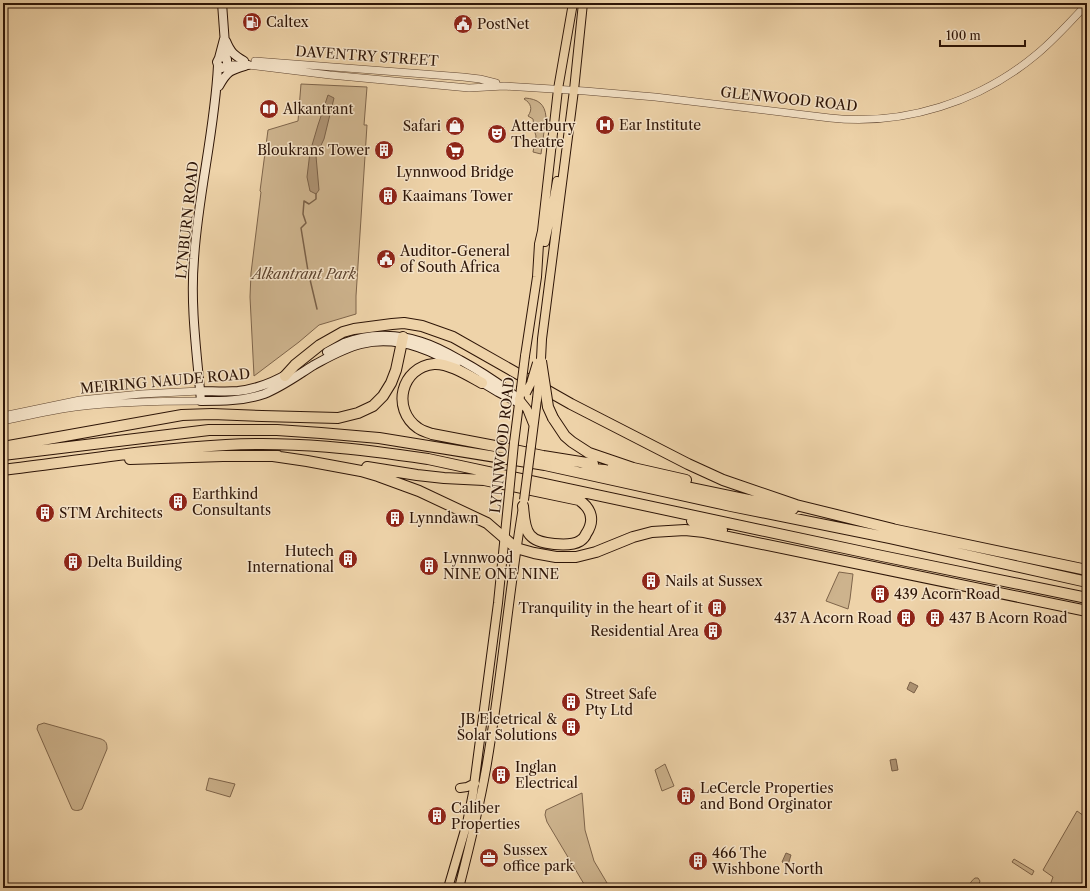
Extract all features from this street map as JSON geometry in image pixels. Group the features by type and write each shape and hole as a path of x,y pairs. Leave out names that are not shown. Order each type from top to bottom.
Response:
{"highway":[{"path":"285,376 295,365 320,345 343,332 392,324 422,326 453,337 572,404 688,464 723,480 796,505 893,529"},
{"path":"3,447 182,415 212,414 338,418 358,413 373,406 383,396 391,383 396,370 402,340"},
{"path":"541,359 548,407 553,418 565,436 589,453 634,468 792,509"},
{"path":"482,383 449,366 435,364 423,367 413,374 406,384 402,397 404,409 408,419 424,432 432,434 543,456 586,463 634,468"},
{"path":"3,456 166,434 209,430 277,430 379,438 545,465 731,506 890,538 1087,582"},
{"path":"3,470 154,450 226,445 278,444 377,451 428,459 882,556 1087,598"},
{"path":"51,464 154,458 223,456 306,457 417,475 484,480 564,496 579,500 588,508 591,514 590,528 582,540 577,542 570,544 556,544 542,542 534,539 529,534 523,503"},
{"path":"273,456 361,471 395,482 419,491 487,524 495,529 516,548 534,553 556,557 576,557 596,552 641,534 663,530 686,530 704,532 1087,611"},
{"path":"545,465 604,470 1087,570"},
{"path":"618,500 803,553"}],"main road":[{"name":"LYNBURN ROAD","path":"201,401 195,339 193,289 194,258 200,206 218,88 224,62 222,3"},
{"name":"LYNNWOOD ROAD","path":"448,888 467,823 474,792 505,539 514,443 537,277 539,244 558,89 572,3"},
{"name":"LYNNWOOD ROAD","path":"459,888 481,798 494,714 534,424 542,339 574,90 583,3"},
{"path":"224,38 231,52 246,63"},
{"path":"218,88 229,71 246,63"},
{"path":"537,277 551,214 568,99 574,90"},
{"name":"MEIRING NAUDE ROAD","path":"200,391 238,391 255,387 285,376 343,344 360,338 375,336 421,341 441,349 521,397"},
{"name":"MEIRING NAUDE ROAD","path":"201,401 232,401 250,398 288,382 332,355 350,348 361,344 402,340 453,364 482,383 521,397"},
{"path":"534,424 521,397 531,384 541,359"},
{"path":"474,792 478,792 480,790 482,775 486,768"},
{"path":"460,788 467,787 475,783"},
{"path":"467,823 471,819 475,805 481,798"}],"street":[{"name":"GLENWOOD ROAD","path":"558,89 655,97 838,119 870,120 919,113 950,104 996,83 1037,54 1087,4"},
{"name":"DAVENTRY STREET","path":"224,62 246,63 330,75 469,88 504,86 558,89"},
{"name":"MEIRING NAUDE ROAD","path":"3,416 80,400 142,394 200,391"},
{"name":"MEIRING NAUDE ROAD","path":"3,421 74,407 139,402 201,401"}],"green space":[{"name":"Alkantrant Park","path":"301,84 367,87 364,125 367,125 356,314 319,325 254,376 250,297 251,273 268,130 298,121"},
{"path":"525,98 540,103 545,112 546,117 541,154 533,152 536,136 533,126 533,119 528,116 530,106 524,99"},
{"path":"839,572 853,574 848,609 826,601"},
{"path":"44,723 105,741 107,749 81,810 72,809 37,729 38,725"},
{"path":"665,764 674,786 662,791 655,770"},
{"path":"1087,770 1087,807 1083,801 1085,774"},
{"path":"209,778 235,784 230,797 206,790"},
{"path":"582,793 585,830 594,861 610,888 585,888 547,822 545,815 546,810"},
{"path":"1077,811 1087,818 1087,877 1081,888 1049,888 1053,877 1043,870"},
{"path":"1014,859 1034,871 1032,875 1012,862"},
{"path":"975,878 978,878 980,881 975,888 953,888 960,885 967,886"}],"shaded area":[{"path":"328,95 334,98 324,139 316,156 319,190 316,194 310,191 307,177 310,152"},
{"path":"910,682 918,686 914,693 907,689"},
{"path":"896,759 898,770 892,771 890,760"},
{"path":"786,853 791,855 788,865 782,862"}],"waterway":[{"path":"316,194 316,199 309,204 304,201 303,214 306,223 301,228 308,271 317,309"}],"place":[{"name":"Caltex","path":"252,22"},
{"name":"PostNet","path":"463,24"},
{"name":"Alkantrant","path":"269,109"},
{"name":"Ear Institute","path":"605,125"},
{"name":"Safari","path":"455,126"},
{"name":"Atterbury Theatre","path":"497,134"},
{"name":"Bloukrans Tower","path":"384,150"},
{"name":"Lynnwood Bridge","path":"455,151"},
{"name":"Kaaimans Tower","path":"388,196"},
{"name":"Auditor-General of South Africa","path":"386,259"},
{"name":"Earthkind Consultants","path":"178,502"},
{"name":"STM Architects","path":"45,513"},
{"name":"Lynndawn","path":"395,518"},
{"name":"Hutech International","path":"348,559"},
{"name":"Delta Building","path":"73,562"},
{"name":"Lynnwood NINE ONE NINE","path":"429,566"},
{"name":"Nails at Sussex","path":"651,581"},
{"name":"439 Acorn Road","path":"880,594"},
{"name":"Tranquility in the heart of it","path":"717,608"},
{"name":"437 A Acorn Road","path":"906,618"},
{"name":"437 B Acorn Road","path":"935,618"},
{"name":"Residential Area","path":"713,631"},
{"name":"Street Safe Pty Ltd","path":"571,702"},
{"name":"JB Elcetrical & Solar Solutions","path":"571,727"},
{"name":"Inglan Electrical","path":"501,775"},
{"name":"LeCercle Properties and Bond Orginator","path":"686,796"},
{"name":"Caliber Properties","path":"437,816"},
{"name":"Sussex office park","path":"489,858"},
{"name":"466 The Wishbone North","path":"698,861"}]}
